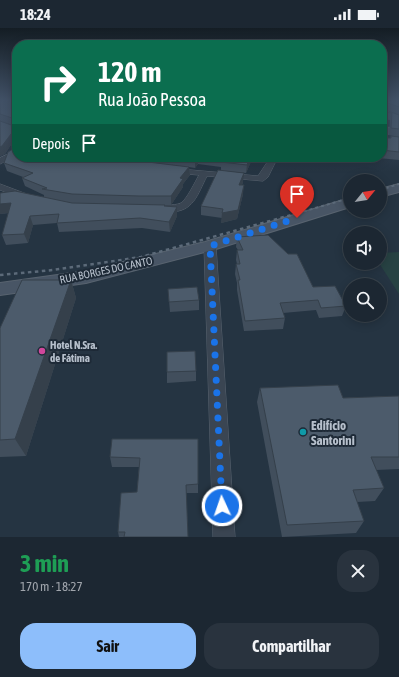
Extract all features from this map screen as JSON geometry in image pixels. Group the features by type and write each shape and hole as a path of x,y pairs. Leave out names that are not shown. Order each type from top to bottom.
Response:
{"main road":[{"path":"387,131 399,132"},
{"path":"387,140 399,141"},
{"path":"387,192 399,188"},
{"name":"RUA BORGES DO CANTO","path":"0,289 86,277 210,246 343,204"}],"street":[{"path":"0,161 12,155"},
{"path":"160,168 260,179 264,178 271,163"},
{"path":"147,210 175,208 187,204 204,174"},
{"path":"0,187 43,202"},
{"path":"210,246 224,537"}],"green space":[{"path":"399,252 399,294 384,270 387,270 387,253"}],"building":[{"path":"0,123 12,125 12,133 0,147"},
{"path":"391,123 399,123 399,129 391,128"},
{"path":"391,136 399,137 399,152 387,151 387,138 391,138"},
{"path":"12,150 12,162 148,162 189,167 180,178 183,179 171,196 72,194 42,189 47,188 22,178 33,173 4,163 8,152"},
{"path":"221,162 248,162 247,165"},
{"path":"218,170 244,173 239,185 244,185 238,210 222,213 223,209 201,206"},
{"path":"15,191 72,203 165,205 164,206 177,207 169,222 140,218 57,223 59,214 30,216 24,234 2,235 11,203 0,204 0,193"},
{"path":"268,235 288,254 297,254 313,287 335,286 343,301 343,306 321,308 318,300 280,303 285,318 245,321 238,280 240,280 236,264 240,264 237,250 243,250 237,237"},
{"path":"22,280 71,280 15,439 0,440 0,328"},
{"path":"197,287 199,300 169,302 168,289"},
{"path":"195,351 196,371 167,372 167,352"},
{"path":"338,385 343,398 399,396 399,457 371,457 384,488 353,490 364,521 287,525 260,388"},
{"path":"112,439 198,439 198,484 186,485 188,537 124,537 125,532 118,532 121,493 137,492 140,458 110,457"}],"railway":[{"path":"387,188 399,184"},
{"path":"298,213 343,200"},
{"path":"0,275 53,270 141,257 302,212"}],"place":[{"name":"Hotel N.Sra. de Fátima","path":"42,351"},
{"name":"Edifício Santorini","path":"303,432"}],"route":[{"path":"222,506 210,246 297,218"}]}
